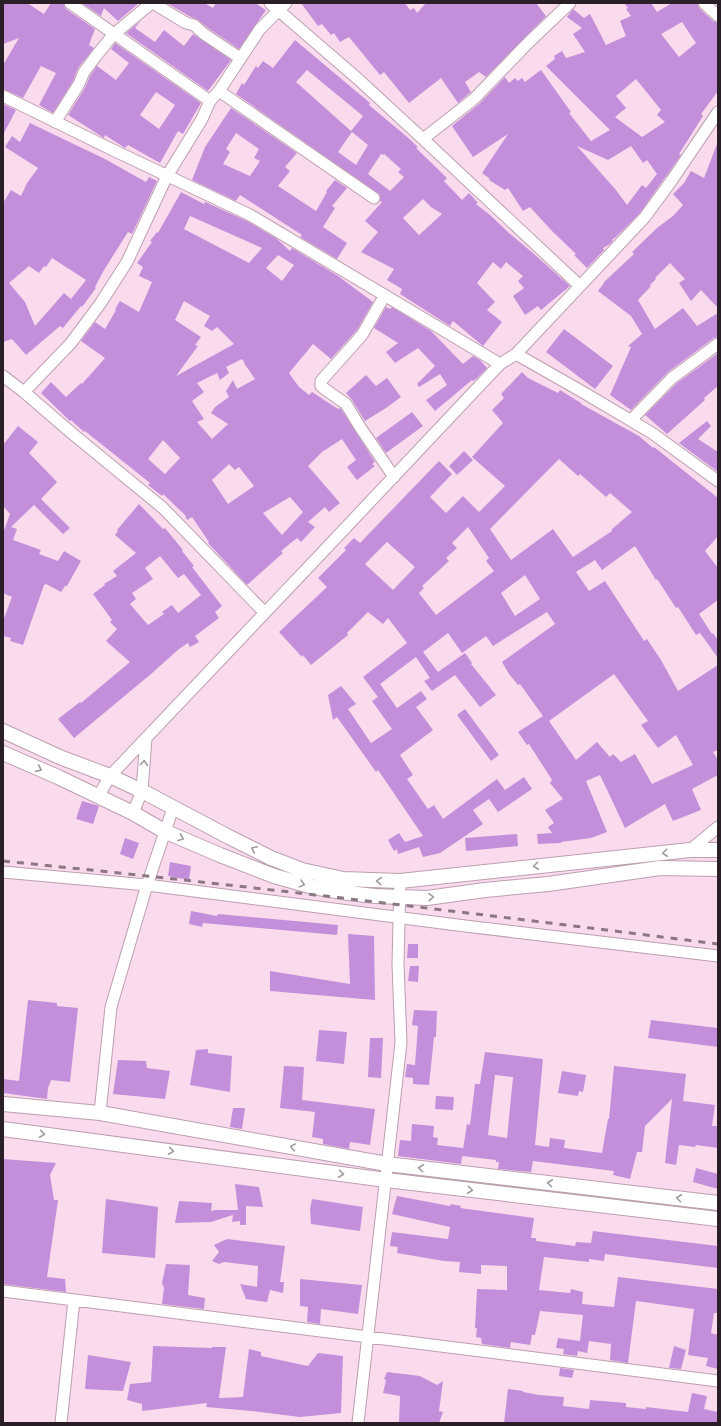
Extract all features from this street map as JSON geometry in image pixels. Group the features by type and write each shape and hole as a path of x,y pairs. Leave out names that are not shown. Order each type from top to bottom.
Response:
{"street":[{"path":"70,3 210,101"},
{"path":"55,122 79,84 84,72 115,34 149,5 148,3"},
{"path":"153,3 186,23 194,25 204,34 240,58"},
{"path":"270,3 283,7 580,286"},
{"path":"423,139 474,100 528,42 570,3"},
{"path":"704,3 718,16"},
{"path":"24,392 71,343 100,304 127,262 168,176 202,119 210,101 219,91 260,29 283,7"},
{"path":"219,91 374,198"},
{"path":"3,96 250,215 500,364"},
{"path":"98,797 110,776 500,364 516,354 645,217 718,112"},
{"path":"385,295 362,335 321,381 322,386 326,390 346,404 394,477"},
{"path":"631,420 672,378 718,344"},
{"path":"516,354 631,420 718,482"},
{"path":"3,376 163,508 265,613"},
{"path":"3,731 62,758 110,776 142,791 257,851 302,870 343,879 400,881 690,850 718,850"},
{"path":"133,813 142,791 146,738"},
{"path":"3,753 133,813 164,831 274,876 313,887 348,893 427,898 485,890 548,884 660,868 718,869"},
{"path":"100,1113 111,1007 147,885 173,808"},
{"path":"690,850 718,826"},
{"path":"3,872 147,885 718,956"},
{"path":"358,1423 401,1043 398,964 400,881"},
{"path":"3,1104 100,1113 387,1164 718,1203"},
{"path":"3,1129 386,1180 718,1219"},
{"path":"3,1291 718,1381"},
{"path":"61,1423 74,1300"}],"building":[{"path":"3,3 27,3 44,14 51,3 63,3 66,9 95,29 89,45 94,48 78,68 73,81 53,113 39,105 56,73 41,66 23,98 3,89 3,65 19,38 3,44"},
{"path":"82,3 139,3 118,21 104,8 101,16"},
{"path":"167,3 204,3 213,8 216,3 255,3 266,10 239,49 198,20"},
{"path":"301,3 405,3 410,10 414,8 417,13 426,3 536,3 546,16 486,77 479,72 465,82 471,92 458,103 441,78 409,103 384,72 380,75 349,37 340,42 334,33 331,35 322,24 318,26"},
{"path":"624,3 651,3 657,12 672,3 697,3 699,8 713,21 718,23 718,91 701,114 703,116 679,154 681,155 640,213 612,240 613,241 610,244 603,248 604,250 587,268 574,255 576,254 530,207 523,211 508,188 505,190 489,180 490,179 482,173 508,134 473,157 452,126 479,104 505,77 509,83 515,78 518,81 522,78 525,82 541,70 571,112 569,113 591,141 610,130 546,66 555,59 554,56 562,51 566,58 585,52 573,34 582,28 567,17 573,9 584,18 590,14 606,45 626,36 620,21 631,16 626,9 628,8","holes":["682,22 696,43 679,57 661,34","636,79 661,110 657,115 665,122 642,137 615,117 626,108 616,96","577,146 608,160 631,146 643,163 647,160 657,174 646,188 642,185 627,205 616,190"]},
{"path":"141,21 135,28 155,42 164,30 184,46 193,34 231,60 208,91 126,33"},
{"path":"295,40 370,103 369,105 418,147 416,148 447,178 444,181 462,200 469,193 478,203 476,204 570,286 541,310 538,306 525,315 513,296 524,288 518,281 523,276 506,262 501,269 493,262 477,283 495,302 487,310 502,322 483,346 453,321 450,326 400,294 402,289 387,280 394,269 361,252 378,232 365,221 382,202 380,201 380,195 236,94 242,83 244,85 256,66 258,68 263,61 273,68","holes":["307,70 363,116 351,131 296,82","352,132 368,145 356,165 338,152","381,154 384,154 401,169 398,172 404,177 390,191 368,174","423,199 431,207 442,214 419,235 403,218"]},
{"path":"115,43 201,103 183,134 178,131 160,163 128,145 125,148 105,135 104,138 68,115 97,66 116,80 129,63 111,49","holes":["156,92 175,105 159,129 140,115"]},
{"path":"3,104 16,110 3,135"},
{"path":"231,108 297,153 285,167 290,171 278,186 316,211 327,192 326,191 335,180 347,188 332,206 335,208 323,227 347,243 337,259 300,237 302,235 240,195 236,201 192,180 205,147","holes":["236,133 259,149 254,158 260,161 250,176 223,164 230,152 226,149"]},
{"path":"30,123 105,159 146,182 149,177 157,181 132,234 128,232 104,270 95,287 96,288 82,307 81,306 63,328 60,326 26,355 12,339 3,342 3,203 11,190 21,196 27,183 38,168 5,147 12,136 20,142","holes":["52,258 86,280 71,299 64,293 35,326 25,302 9,283 29,266 39,273 44,266 46,267"]},
{"path":"717,144 718,308 701,290 691,301 679,283 685,279 670,263 655,278 656,279 650,285 651,286 638,300 655,329 683,308 697,326 718,313 718,337 714,338 668,372 631,410 610,395 631,347 628,346 642,334 631,316 598,291 604,282 634,254 632,252 657,228 673,216 683,205 673,194 684,183 691,171 704,178"},
{"path":"181,192 204,204 205,202 247,221 277,239 290,251 292,248 338,276 373,302 357,330 331,359 313,344 289,373 299,387 309,395 312,392 338,409 341,409 375,462 372,464 375,466 357,480 347,467 356,460 342,439 322,452 308,466 340,503 329,512 325,507 308,522 315,527 301,542 297,538 281,551 283,553 247,585 208,543 209,542 192,517 187,520 185,515 163,494 162,496 148,485 150,483 85,431 84,432 71,420 70,421 41,393 51,382 66,397 81,383 82,384 105,358 81,341 95,322 105,329 120,301 139,312 152,282 139,276 143,267 137,263 152,242 150,241 157,232 158,233","holes":["190,216 262,248 249,263 184,229","278,255 294,265 282,281 266,268","184,301 210,316 204,326 212,331 217,327 234,344 176,376 198,346 195,345 201,337 175,320","242,359 244,362 245,361 244,363 255,379 237,389 233,380 226,391 229,397 215,407 211,413 228,424 212,439 197,422 204,419 192,401 204,392 197,383 217,373 220,380 229,373 226,367","163,440 180,458 165,474 148,459","229,464 235,470 239,467 254,486 228,504 212,480","290,497 303,512 282,535 263,513"]},
{"path":"386,307 390,309 392,307 431,331 463,364 473,356 480,360 487,368 476,379 473,381 472,380 435,411 426,400 447,385 440,374 419,387 417,384 435,366 418,348 395,363 386,352 398,343 374,328"},
{"path":"564,329 613,366 595,389 546,352"},
{"path":"718,353 718,386 704,398 705,400 667,434 645,415 677,383"},
{"path":"522,372 528,378 558,393 560,390 581,404 639,436 718,498 718,536 705,551 718,568 718,600 699,614 712,634 713,633 718,640 718,658 700,633 696,635 678,607 676,608 657,579 656,580 635,546 602,570 595,560 576,572 589,591 605,581 644,641 647,639 661,660 678,691 718,665 718,750 713,752 718,760 718,775 692,789 701,810 673,821 665,804 625,828 600,775 586,781 607,832 591,838 561,843 538,844 537,834 552,833 548,827 554,823 545,810 563,799 550,783 552,780 529,744 527,745 518,732 543,716 520,684 518,685 509,674 502,662 555,624 547,612 493,646 486,636 462,653 448,633 423,652 438,672 465,653 472,663 471,664 496,695 480,707 455,675 432,691 424,681 430,678 416,657 380,684 397,708 421,691 427,699 416,707 433,730 400,755 413,775 407,779 428,809 434,805 443,819 497,779 505,790 524,777 532,789 498,812 489,799 473,810 483,824 440,853 423,857 419,847 398,854 397,849 394,851 388,840 399,833 405,842 423,836 378,770 376,772 337,717 333,720 328,695 341,686 356,704 348,709 371,743 392,729 372,701 378,697 363,677 407,643 388,618 383,624 368,612 347,633 348,635 311,665 303,655 302,657 279,632 327,587 318,578 346,550 344,548 354,538 360,543 439,461 452,474 430,497 446,513 463,496 479,512 505,486 472,457 503,423 492,410 504,398 501,394","holes":["559,459 578,476 580,474 606,497 610,493 632,512 611,530 612,531 573,557 553,529 511,560 490,529","468,527 489,558 486,561 494,571 436,615 419,593 424,588 422,586 449,561 446,558 457,548 452,543","387,542 415,567 393,590 365,564","525,575 540,599 515,616 501,593","614,674 648,721 641,725 658,748 676,735 693,765 652,784 635,754 621,762 613,754 610,757 597,742 576,760 549,721"]},
{"path":"366,375 376,386 387,378 401,397 365,421 346,393"},
{"path":"412,412 423,426 386,453 376,438"},
{"path":"707,421 711,426 698,439 718,452 718,472 679,443"},
{"path":"18,426 38,442 29,453 57,482 41,499 70,528 63,534 34,505 11,527 17,529 13,540 41,550 39,554 58,561 64,551 81,561 67,586 65,586 61,592 46,584 44,585 23,645 10,641 11,638 3,636 3,621 12,597 3,593 3,533 10,514 3,506 3,445"},
{"path":"464,451 473,460 457,475 449,466"},
{"path":"139,504 163,529 165,528 183,550 182,551 194,566 192,567 222,606 215,612 219,618 195,636 199,642 190,647 188,643 179,649 74,738 58,719 80,702 81,703 130,662 106,641 117,629 110,622 112,620 93,594 105,585 104,584 117,576 113,571 136,553 115,535 118,531 117,530","holes":["160,556 178,578 184,574 201,595 178,613 172,605 162,612 164,614 148,625 130,604 136,599 132,593 153,579 145,568"]},
{"path":"465,709 499,755 491,761 457,715"},
{"path":"82,801 99,806 93,824 76,819"},
{"path":"517,834 518,846 466,851 465,838"},
{"path":"125,838 139,843 133,859 120,854"},
{"path":"170,862 191,866 189,880 168,876"},
{"path":"191,911 217,916 218,914 338,925 337,935 203,923 202,927 189,924"},
{"path":"348,934 374,936 375,1000 270,991 270,971 350,984"},
{"path":"408,944 418,944 418,958 407,958"},
{"path":"410,966 419,966 418,982 408,981"},
{"path":"28,1000 57,1003 57,1006 78,1008 70,1082 51,1080 48,1088 47,1099 3,1093 3,1079 19,1081"},
{"path":"414,1010 437,1011 436,1037 434,1037 429,1085 413,1084 413,1078 405,1077 407,1064 415,1065 418,1026 412,1025"},
{"path":"651,1020 718,1028 718,1047 648,1038"},
{"path":"319,1030 347,1032 344,1064 316,1061"},
{"path":"370,1038 383,1038 381,1078 368,1077"},
{"path":"208,1049 208,1053 232,1056 230,1092 190,1085 196,1050"},
{"path":"485,1052 543,1059 535,1145 549,1147 550,1138 565,1140 564,1148 602,1153 609,1119 614,1066 686,1074 683,1101 715,1105 712,1126 718,1126 718,1148 696,1145 695,1147 679,1145 676,1165 665,1163 672,1099 645,1126 642,1152 637,1152 630,1179 613,1175 614,1171 533,1161 531,1172 498,1169 499,1162 496,1162 496,1160 462,1156 467,1124 470,1125 475,1084 480,1084","holes":["495,1075 513,1077 507,1138 488,1135"]},
{"path":"118,1060 146,1061 147,1068 170,1071 165,1099 113,1094"},
{"path":"284,1066 304,1067 302,1100 375,1109 370,1145 350,1142 349,1149 323,1144 323,1139 312,1137 315,1112 280,1108"},
{"path":"562,1071 586,1075 583,1092 579,1091 578,1096 558,1093"},
{"path":"436,1096 454,1097 453,1110 435,1109"},
{"path":"233,1108 245,1108 242,1129 230,1127"},
{"path":"412,1124 434,1126 433,1137 438,1138 437,1145 463,1148 461,1164 398,1156 400,1140 411,1141"},
{"path":"3,1159 56,1163 50,1175 54,1200 58,1200 47,1277 65,1279 66,1292 3,1284"},
{"path":"696,1168 718,1174 718,1189 693,1182"},
{"path":"235,1184 259,1187 263,1207 246,1206 246,1225 240,1225 240,1221 232,1222 233,1215 211,1222 175,1223 179,1201 212,1203 211,1211 238,1210"},
{"path":"397,1196 450,1206 451,1204 461,1206 460,1208 534,1218 531,1238 536,1238 536,1241 575,1246 576,1242 591,1243 593,1231 718,1246 718,1268 605,1254 604,1261 589,1259 589,1262 544,1257 539,1290 570,1293 571,1289 583,1292 582,1304 614,1307 618,1277 718,1289 718,1313 714,1313 711,1333 718,1335 718,1369 706,1366 708,1358 688,1355 694,1309 636,1301 628,1363 610,1360 611,1344 589,1341 587,1353 578,1351 577,1356 563,1354 564,1349 556,1348 558,1338 580,1341 583,1315 540,1311 535,1335 532,1335 530,1345 511,1342 510,1348 482,1344 481,1338 476,1337 477,1328 475,1328 477,1289 507,1290 507,1266 481,1265 481,1274 459,1272 460,1262 444,1261 397,1253 398,1247 390,1246 392,1232 448,1239 450,1227 392,1214"},
{"path":"106,1199 158,1207 155,1258 102,1253"},
{"path":"312,1199 363,1207 360,1231 311,1224 310,1209"},
{"path":"227,1239 285,1246 280,1282 284,1282 283,1293 270,1290 267,1302 246,1299 240,1284 257,1287 258,1266 224,1262 219,1264 212,1261 219,1252 214,1245"},
{"path":"166,1264 190,1265 188,1295 205,1298 204,1309 162,1304 164,1288 162,1283"},
{"path":"300,1279 362,1285 358,1314 321,1309 320,1324 307,1322 308,1307 300,1306"},
{"path":"153,1346 226,1347 219,1398 243,1397 249,1349 261,1352 261,1356 308,1366 318,1353 343,1356 341,1413 300,1417 206,1407 207,1403 142,1411 142,1404 127,1400 130,1384 151,1382"},
{"path":"674,1346 686,1350 681,1369 669,1368"},
{"path":"88,1355 131,1362 123,1391 85,1389"},
{"path":"560,1368 574,1370 572,1378 559,1376"},
{"path":"387,1372 420,1376 437,1385 443,1381 439,1411 443,1412 439,1423 399,1423 400,1396 383,1393 386,1380 384,1379"},
{"path":"508,1389 539,1395 564,1397 563,1406 589,1409 590,1400 626,1403 626,1407 646,1409 646,1407 688,1412 692,1393 707,1396 704,1409 718,1412 718,1423 504,1423"}],"railway":[{"path":"3,861 361,900 718,944"}]}
